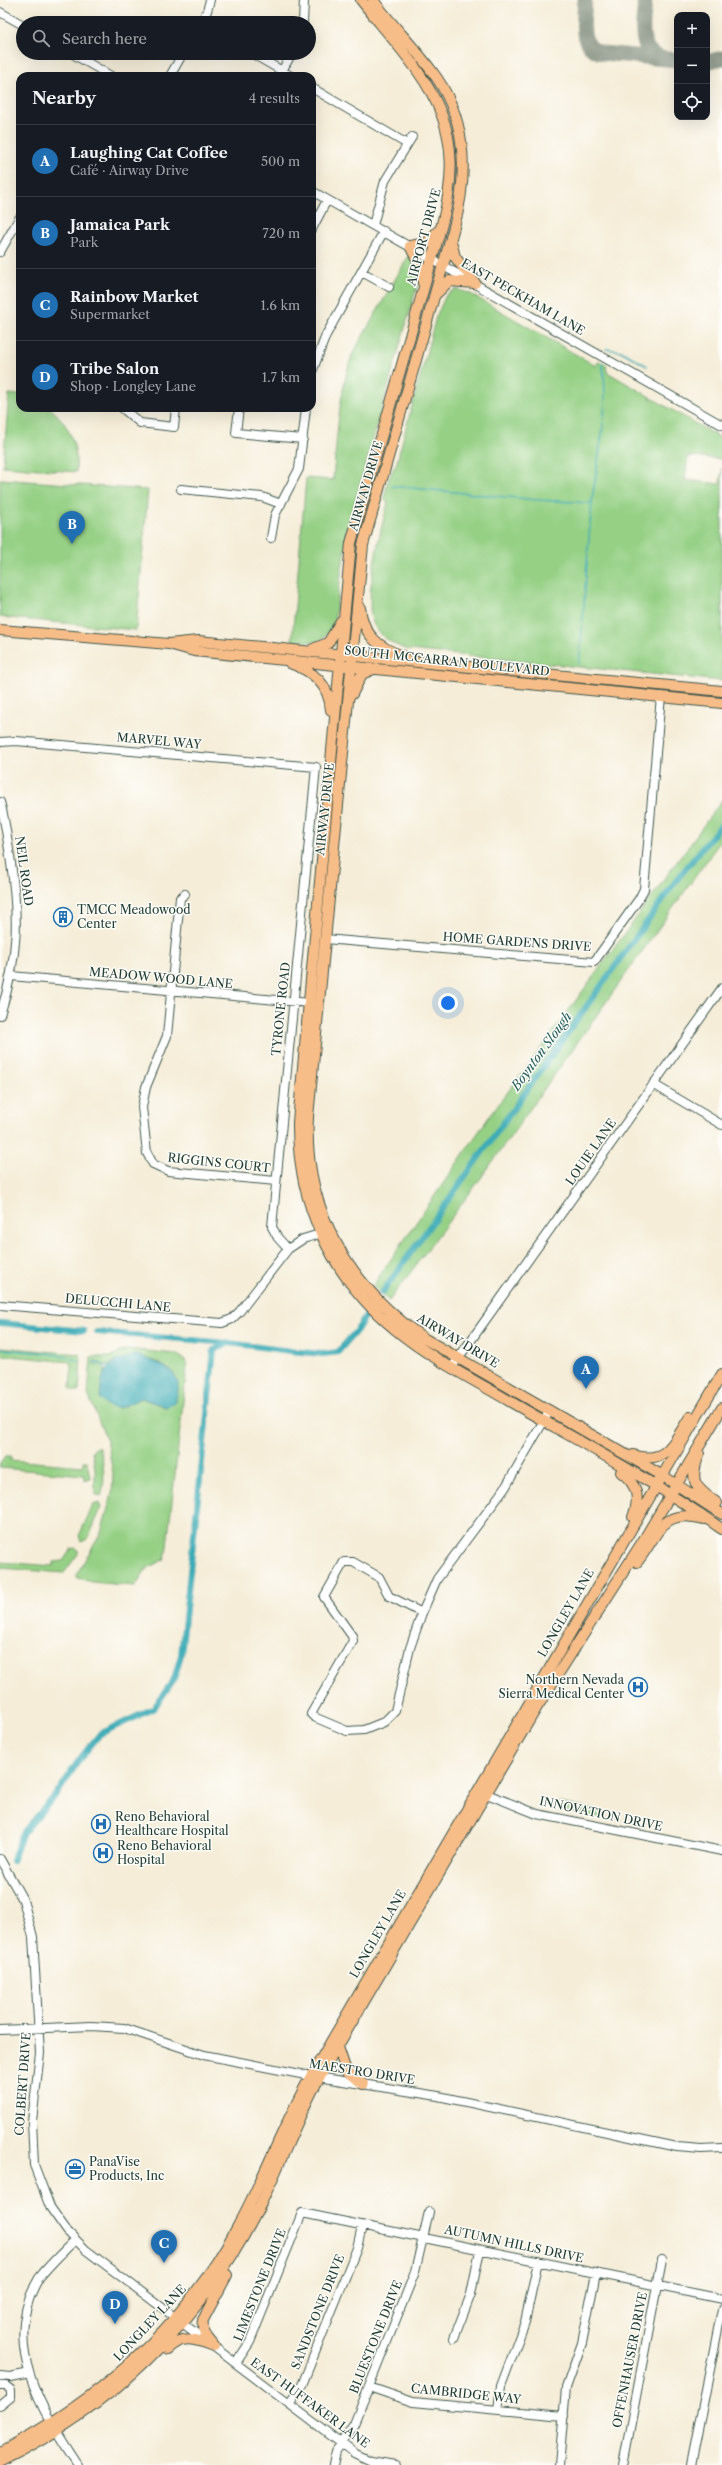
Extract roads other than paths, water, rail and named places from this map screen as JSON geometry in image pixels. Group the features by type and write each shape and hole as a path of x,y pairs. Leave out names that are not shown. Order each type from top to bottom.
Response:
{"main road":[{"name":"AIRPORT DRIVE","path":"361,0 426,81 438,104 451,149 452,176 442,224 421,298"},
{"name":"AIRWAY DRIVE","path":"373,0 442,86 456,120 464,155 464,186 451,237 368,523 363,545 351,660 308,1133 313,1179 327,1225 357,1277 380,1303 398,1319 425,1339 670,1480 722,1514"},
{"path":"421,298 423,272 410,246 427,244 434,237 442,224"},
{"path":"451,237 455,257 476,283"},
{"path":"433,299 440,289 449,282 476,283"},
{"name":"AIRWAY DRIVE","path":"421,298 354,531 332,734 298,1134 306,1194 320,1234 342,1273 370,1306 396,1330 452,1366 663,1491 718,1526"},
{"path":"359,581 361,617 370,637 390,651 420,661"},
{"path":"305,650 321,647 328,643 337,630 344,613"},
{"name":"SOUTH MCCARRAN BOULEVARD","path":"0,630 169,644 198,641 305,650 339,659"},
{"name":"SOUTH MCCARRAN BOULEVARD","path":"169,644 194,651 274,658 420,661 722,691"},
{"path":"274,658 303,668 320,681 330,699 332,734"},
{"name":"SOUTH MCCARRAN BOULEVARD","path":"351,660 377,668 722,703"},
{"path":"347,707 360,677 377,668"},
{"path":"661,696 672,691 722,696"},
{"path":"313,1070 311,1050 314,1012 310,1004 314,998 319,958 325,939"},
{"path":"320,1234 328,1237 344,1266 357,1277"},
{"path":"608,1445 643,1458 661,1455 672,1445 709,1389 720,1378"},
{"name":"LONGLEY LANE","path":"0,2462 55,2428 130,2378 223,2271 264,2198 315,2077 482,1792 618,1582 720,1378"},
{"name":"LONGLEY LANE","path":"0,2452 55,2428 179,2320 238,2227 294,2106 338,2047 622,1545 708,1432 722,1408"},
{"path":"708,1432 694,1468 695,1482 701,1492 722,1506"},
{"path":"568,1435 580,1449 627,1476 635,1487 638,1500 622,1545"},
{"path":"618,1582 642,1556 666,1520 678,1516 690,1516 718,1526"},
{"path":"338,2047 346,2071 363,2084"},
{"path":"214,2346 202,2331 203,2320 230,2268 243,2237"},
{"path":"130,2378 142,2374 176,2341 190,2338 214,2346"}],"street":[{"path":"205,16 208,11 210,0"},
{"path":"303,16 304,0"},
{"path":"0,12 16,22"},
{"path":"81,60 99,72"},
{"path":"172,72 179,60"},
{"path":"263,60 282,71 288,60"},
{"path":"316,90 407,144"},
{"path":"373,225 385,181 412,137"},
{"name":"EAST PECKHAM LANE","path":"316,193 476,283 722,425"},
{"path":"316,222 328,200"},
{"path":"0,252 16,223"},
{"path":"316,361 326,335 384,231"},
{"path":"362,272 389,287"},
{"path":"127,412 140,422 174,427 176,412"},
{"path":"239,412 236,433 303,439"},
{"path":"271,538 275,515 299,469 306,412"},
{"path":"181,489 262,497 281,504"},
{"name":"HOME GARDENS DRIVE","path":"325,939 594,962 639,899 644,889 661,696"},
{"name":"MARVEL WAY","path":"0,742 16,741 316,767"},
{"name":"TYRONE ROAD","path":"288,1249 278,1238 272,1227 316,767"},
{"name":"NEIL ROAD","path":"0,802 17,907 17,933 11,976 0,1015"},
{"name":"RIGGINS COURT","path":"184,894 180,898 172,991 165,1047 146,1087 142,1107 142,1127 149,1159 157,1167 168,1171 276,1181"},
{"name":"MEADOW WOOD LANE","path":"11,976 310,1004"},
{"name":"LOUIE LANE","path":"452,1366 722,988"},
{"path":"653,1084 722,1125"},
{"path":"288,1249 303,1239 320,1234"},
{"name":"DELUCCHI LANE","path":"0,1305 212,1324 232,1319 288,1249"},
{"path":"422,1613 390,1596 379,1577 353,1562 344,1562 324,1596 352,1636 353,1642 311,1714 347,1731 364,1730 384,1722 395,1711 422,1613 444,1567 505,1488 550,1410"},
{"name":"INNOVATION DRIVE","path":"482,1792 537,1814 722,1851"},
{"name":"COLBERT DRIVE","path":"0,1859 20,1894 30,1922 40,2053 32,2121 32,2154 38,2179 46,2200 58,2219 75,2240 236,2364"},
{"name":"MAESTRO DRIVE","path":"0,2030 39,2027 124,2028 138,2031 196,2054 315,2077 438,2096 677,2147 701,2149 722,2148"},
{"name":"BLUESTONE DRIVE","path":"333,2465 341,2443 354,2424 415,2272 429,2212"},
{"name":"AUTUMN HILLS DRIVE","path":"302,2213 722,2299"},
{"name":"LIMESTONE DRIVE","path":"236,2364 250,2342 302,2213"},
{"name":"SANDSTONE DRIVE","path":"289,2404 302,2385 357,2248 362,2226"},
{"path":"75,2240 46,2269 27,2300 19,2335 25,2374 34,2395 78,2465"},
{"path":"454,2338 471,2294 480,2250"},
{"name":"OFFENHAUSER DRIVE","path":"622,2465 662,2260"},
{"path":"498,2410 501,2386 525,2322 538,2261"},
{"path":"559,2465 567,2384 582,2343 596,2273"},
{"path":"691,2465 722,2309"},
{"name":"EAST HUFFAKER LANE","path":"236,2364 341,2443 367,2460 395,2465"},
{"path":"0,2376 10,2377 25,2374"},
{"path":"0,2386 6,2386 10,2390 11,2397 0,2406"},
{"name":"CAMBRIDGE WAY","path":"369,2386 413,2402 564,2416"}],"water":[{"path":"136,1355 163,1366 175,1377 178,1384 178,1393 174,1404 166,1407 141,1398 119,1408 115,1408 105,1404 100,1399 102,1380 104,1373 108,1368 118,1360"}],"waterway":[{"path":"606,349 621,351 647,366"},
{"path":"579,664 592,502 604,415 605,397 602,363"},
{"path":"391,486 538,500 592,503"},
{"name":"Boynton Slough","path":"382,1293 678,878 722,824"},
{"path":"12,1861 23,1833 59,1791 79,1760 100,1734 154,1708 174,1679 181,1655 214,1350 229,1343 323,1354 338,1352 357,1330 367,1314"},
{"path":"0,1323 84,1331"},
{"path":"97,1332 227,1343"},
{"path":"0,1348 59,1355 78,1361"},
{"path":"94,1362 108,1367"}],"place":[{"name":"Jamaica Park","path":"72,544"},
{"name":"TMCC Meadowood Center","path":"63,917"},
{"name":"Laughing Cat Coffee","path":"586,1389"},
{"name":"Northern Nevada Sierra Medical Center","path":"638,1687"},
{"name":"Reno Behavioral Healthcare Hospital","path":"101,1824"},
{"name":"Reno Behavioral Hospital","path":"103,1853"},
{"name":"PanaVise Products, Inc","path":"75,2169"},
{"name":"Rainbow Market","path":"164,2263"},
{"name":"Tribe Salon","path":"115,2324"}]}
